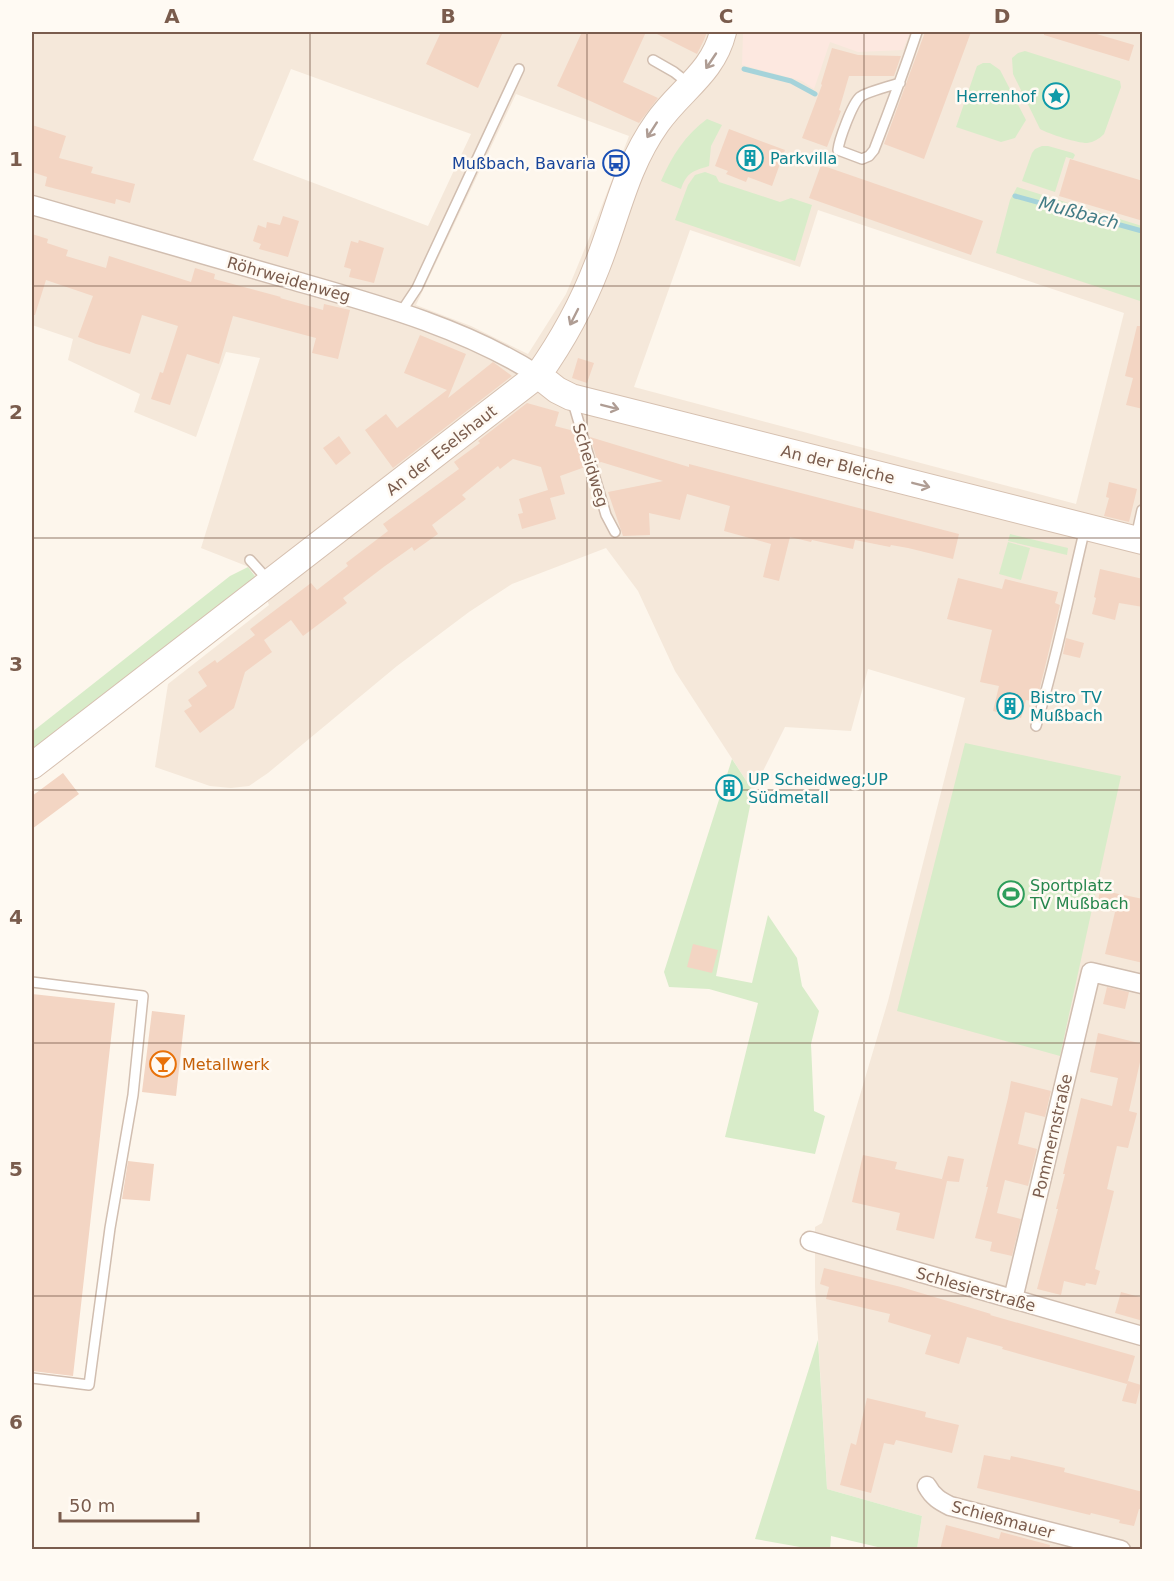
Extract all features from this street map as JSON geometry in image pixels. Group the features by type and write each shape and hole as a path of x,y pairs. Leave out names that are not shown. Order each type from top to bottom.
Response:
{"main road":[{"name":"An der Eselshaut","path":"32,766 538,375 561,340 588,287 598,264 622,189 640,149 658,121 705,69 718,50 723,32"},
{"name":"An der Bleiche","path":"538,375 557,390 571,397 1139,540"}],"street":[{"name":"Röhrweidenweg","path":"32,205 401,312 477,341 538,375"},
{"name":"Pommernstraße","path":"1013,1299 1091,972 1143,984"},
{"name":"Schlesierstraße","path":"810,1241 1143,1336"},
{"name":"Schießmauer","path":"927,1486 931,1494 950,1506 1121,1550"}],"lane":[{"path":"900,83 860,97 855,103 839,140 838,150 862,159 874,150 900,83 917,32"},
{"path":"653,60 674,72 690,85"},
{"path":"401,312 417,288 519,69"},
{"name":"Scheidweg","path":"571,397 606,515 615,532"},
{"path":"1139,540 1143,510"},
{"path":"1036,726 1049,684 1085,526"},
{"path":"250,560 270,582"},
{"path":"32,982 143,996 133,1095 110,1228 89,1384 32,1378"}],"shaded area":[{"path":"32,32 1142,32 1142,1549 917,1549 922,1516 827,1489 815,1287 815,1227 822,1223 888,1001 965,698 868,669 851,731 785,727 753,791 675,671 638,591 606,548 512,584 469,612 397,666 268,773 249,786 231,788 210,786 155,767 168,684 269,605 258,580 249,567 201,548 260,358 226,352 196,437 134,412 140,394 68,360 73,339 32,325","holes":["291,69 471,134 428,226 253,160","516,94 629,136 566,294 528,354 471,326 416,305","818,210 1124,313 1076,504 634,387 690,230 800,267"]},
{"path":"743,32 910,32 903,50 858,52 830,42 814,89 802,81 742,65"}],"green space":[{"path":"1025,51 1120,81 1121,87 1102,136 1092,142 1082,143 1040,129 1013,74 1012,58"},
{"path":"990,63 1000,70 1026,120 1015,138 1001,142 956,127 977,66"},
{"path":"707,119 722,125 711,146 709,166 691,173 681,189 661,181 680,147"},
{"path":"1042,146 1075,155 1073,159 1066,157 1055,192 1022,181 1032,153"},
{"path":"705,172 716,176 719,182 780,202 791,198 812,205 795,261 675,220 688,185 695,175"},
{"path":"1017,187 1142,226 1142,294 1140,301 996,253 1010,200"},
{"path":"1010,534 1068,548 1067,555 1008,541"},
{"path":"1008,542 1030,548 1021,580 999,574"},
{"path":"248,567 258,580 32,753 32,732 230,576"},
{"name":"Sportplatz TV Mußbach","path":"965,743 1121,776 1060,1056 897,1011"},
{"path":"732,759 753,791 716,976 752,983 768,915 797,958 802,986 819,1011 811,1044 814,1111 825,1116 815,1154 725,1137 758,1003 709,989 669,987 664,972"},
{"path":"818,1340 827,1489 922,1516 917,1549 886,1549 831,1536 830,1550 755,1539"}],"building":[{"path":"441,32 503,32 478,88 426,64"},
{"path":"582,32 646,32 623,82 658,98 639,123 557,86"},
{"path":"653,32 707,32 697,54"},
{"path":"925,32 971,32 924,159 884,144"},
{"path":"1044,32 1090,32 1134,45 1129,61 1044,35"},
{"path":"832,48 858,55 901,56 894,76 849,76 839,110 841,111 827,147 802,138 822,85"},
{"path":"32,125 66,136 59,158 93,167 91,173 135,184 130,203 116,199 115,204 45,186 47,177 32,172"},
{"name":"Parkvilla","path":"729,129 785,150 772,186 748,177 746,182 726,174 728,171 715,166"},
{"path":"1070,159 1143,181 1143,221 1059,196"},
{"path":"821,165 983,221 971,255 809,198"},
{"path":"283,216 299,221 288,257 259,249 261,244 253,241 258,225 266,228 267,222 280,225"},
{"path":"32,234 48,239 47,243 68,250 66,256 106,268 109,256 191,282 195,268 215,274 214,279 323,310 324,304 350,310 338,359 312,353 316,338 233,316 219,364 187,354 170,405 151,399 160,372 163,373 178,326 142,315 130,354 96,344 78,337 93,296 46,280 35,315 32,315"},
{"path":"359,240 384,248 374,283 349,277 351,269 344,267 351,241 358,243"},
{"path":"1137,326 1143,326 1143,409 1126,405 1133,378 1125,376"},
{"path":"420,335 466,354 448,398 493,362 512,376 393,468 365,430 386,414 397,428 447,390 404,373"},
{"path":"578,358 594,363 587,383 572,378"},
{"path":"527,403 559,412 555,426 574,431 585,467 560,476 565,494 550,498 556,519 522,529 518,514 523,513 519,499 548,490 541,467 513,459 500,469 498,466 462,495 466,499 432,525 438,534 414,551 412,547 385,566 343,598 347,603 303,636 291,620 264,640 272,652 245,672 234,708 200,733 184,711 192,706 188,700 207,686 198,672 215,660 217,663 255,635 250,629 311,583 317,590 348,566 346,563 388,531 383,524 459,469 454,462"},
{"path":"339,436 351,453 336,465 323,448"},
{"path":"590,437 689,467 689,464 959,534 953,559 908,548 855,540 853,549 790,537 779,581 763,577 771,544 724,531 730,506 687,494 680,520 649,513 650,535 623,536 608,492 663,481 598,463"},
{"path":"1109,482 1137,489 1129,522 1104,516 1109,498 1106,497"},
{"path":"1100,569 1143,579 1143,607 1119,603 1115,620 1092,614"},
{"path":"958,578 1002,589 1005,579 1058,592 1055,603 1060,605 1037,700 1036,702 1026,700 1021,718 993,711 999,686 980,682 992,630 947,619"},
{"path":"1066,638 1084,643 1080,658 1063,654"},
{"path":"63,773 79,794 32,829 32,796"},
{"path":"1100,890 1143,899 1143,963 1105,954 1115,912 1097,907"},
{"path":"693,944 718,950 712,973 687,967"},
{"path":"1107,987 1129,992 1125,1009 1103,1004"},
{"path":"32,994 115,1003 73,1376 32,1371"},
{"path":"152,1011 185,1015 176,1096 142,1092"},
{"path":"1098,1033 1143,1044 1143,1063 1140,1062 1129,1111 1137,1113 1128,1148 1117,1146 1107,1189 1114,1191 1095,1269 1100,1271 1096,1285 1086,1283 1085,1286 1064,1281 1061,1295 1037,1289 1058,1209 1056,1209 1065,1174 1063,1174 1081,1098 1112,1106 1118,1078 1090,1072"},
{"path":"1011,1081 1051,1091 1045,1117 1025,1112 1018,1144 1037,1149 1028,1186 1005,1180 997,1213 1021,1219 1012,1256 990,1251 992,1242 975,1238"},
{"path":"863,1155 897,1162 895,1169 946,1180 942,1179 948,1156 964,1159 959,1182 947,1181 934,1239 896,1230 900,1213 852,1202"},
{"path":"128,1161 154,1164 150,1201 122,1199"},
{"path":"824,1268 901,1287 1135,1356 1127,1384 967,1337 959,1364 925,1354 931,1335 888,1322 890,1314 826,1299 829,1287 820,1284"},
{"path":"1121,1292 1143,1298 1143,1321 1115,1313"},
{"path":"1128,1381 1141,1385 1136,1404 1122,1401"},
{"path":"867,1398 926,1412 925,1417 959,1425 952,1453 896,1440 894,1445 884,1443 871,1493 840,1485 851,1443 856,1445"},
{"path":"984,1455 1010,1460 1011,1456 1065,1468 1064,1472 1143,1492 1143,1510 1139,1509 1134,1526 1119,1523 1120,1520 977,1488"},
{"path":"946,1525 999,1539 1001,1532 1050,1545 1049,1550 940,1550"}],"waterway":[{"name":"Mußbach","path":"744,69 791,81 815,94"},
{"name":"Mußbach","path":"1015,196 1142,231"}],"place":[{"name":"Herrenhof","path":"1056,96"},
{"name":"Parkvilla","path":"750,158"},
{"name":"Mußbach, Bavaria","path":"616,163"},
{"name":"Bistro TV Mußbach","path":"1010,706"},
{"name":"UP Scheidweg;UP Südmetall","path":"729,788"},
{"name":"Sportplatz TV Mußbach","path":"1011,894"},
{"name":"Metallwerk","path":"163,1064"}]}
